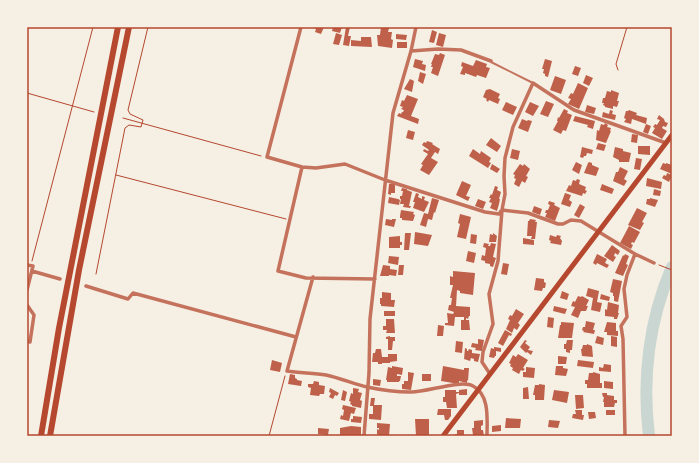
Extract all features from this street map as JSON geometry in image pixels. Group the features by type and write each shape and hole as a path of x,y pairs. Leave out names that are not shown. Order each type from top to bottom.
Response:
{"highway":[{"path":"41,436 59,328 118,27"},
{"path":"50,436 79,270 129,27"}],"main road":[{"path":"443,436 672,135"}],"street":[{"path":"302,27 267,157 302,167 316,168 345,164 385,180 484,212 499,214 502,210"},
{"path":"364,436 368,387 370,319 393,113 411,51 416,27"},
{"path":"411,51 438,48 461,50 491,61"},
{"path":"490,374 482,362 483,352 492,324 489,294 498,261 502,210 505,194 504,176 508,143 513,127 533,83 574,110 666,143"},
{"path":"302,167 278,271 306,278 374,279"},
{"path":"502,210 528,214 558,224 563,224 570,220 581,221 635,254 654,263"},
{"path":"625,436 623,339 621,326 627,317 624,288 635,254"},
{"path":"27,264 34,266 27,290"},
{"path":"32,271 60,279"},
{"path":"313,277 287,371 326,375 368,387 412,393 465,384 472,385 478,390 485,402 487,410 487,436"},
{"path":"86,286 128,299 133,293 296,337"},
{"path":"27,305 34,315 30,342 27,341"}],"lane":[{"path":"491,61 533,83"}],"path":[{"path":"34,266 32,261 93,27"},
{"path":"143,123 141,118 130,114 128,110 148,27"},
{"path":"618,70 616,64 627,27"},
{"path":"27,93 94,112"},
{"path":"123,118 267,157"},
{"path":"96,274 124,128 129,125 141,127 143,123"},
{"path":"115,175 290,220"},
{"path":"654,263 672,270"},
{"path":"269,436 287,371"}],"building":[{"path":"311,27 324,27 321,34 315,32 316,29"},
{"path":"333,27 342,27 340,33 332,31"},
{"path":"346,27 350,27 348,36 351,36 349,46 343,45"},
{"path":"381,27 389,28 388,32 392,32 392,48 378,46 377,35 380,35"},
{"path":"432,30 437,32 434,43 429,42"},
{"path":"336,33 342,35 339,45 333,44"},
{"path":"439,33 446,35 443,47 436,45"},
{"path":"396,34 407,35 406,40 396,39"},
{"path":"361,37 371,37 372,47 351,46 351,40 361,41"},
{"path":"397,42 407,42 407,48 397,48"},
{"path":"440,53 445,55 438,76 431,73 433,67 431,67 431,64 435,54 439,55"},
{"path":"415,59 423,61 422,64 426,65 425,71 413,67"},
{"path":"545,59 552,61 548,77 545,76 543,73 544,69 542,69"},
{"path":"476,60 487,64 486,67 490,68 486,78 477,75 476,77 465,73 465,75 460,74 463,67 461,66 462,62 473,66"},
{"path":"575,66 581,68 578,76 572,74"},
{"path":"420,72 426,74 423,84 418,81"},
{"path":"586,75 593,78 589,86 583,83"},
{"path":"555,76 566,80 561,94 550,90"},
{"path":"410,79 414,81 412,92 404,89"},
{"path":"578,83 588,88 579,109 568,104 571,99 568,98 571,93 573,94"},
{"path":"490,89 500,94 498,104 489,100 488,102 486,100 487,99 483,97 486,90"},
{"path":"611,90 619,93 617,107 613,106 613,109 605,107 603,105 604,103 602,103 607,91 611,92"},
{"path":"407,95 418,99 411,116 419,119 418,124 397,116 404,110 401,109 403,107 400,106 402,100 404,101"},
{"path":"546,101 554,104 548,117 540,114"},
{"path":"506,102 517,107 513,115 502,110"},
{"path":"530,102 539,106 533,116 525,112"},
{"path":"587,105 596,108 594,114 585,112"},
{"path":"564,109 568,111 567,113 572,115 566,131 563,130 561,134 553,130 558,121 558,117 559,118"},
{"path":"610,110 613,111 612,114 616,115 615,120 602,117 603,112 609,114"},
{"path":"629,110 637,113 636,115 647,118 646,124 632,119 631,124 624,122 626,119 624,118 626,111"},
{"path":"659,115 665,122 668,123 666,127 663,126 662,128 667,131 662,139 652,133 655,128 653,127 655,124 657,125 660,120 657,119"},
{"path":"575,116 595,121 593,129 587,127 588,125 573,121"},
{"path":"522,119 532,121 528,132 518,128"},
{"path":"605,123 608,125 607,127 611,128 606,143 596,140 597,130 599,131 601,124 604,125"},
{"path":"646,124 651,126 648,134 643,132"},
{"path":"408,130 415,132 413,140 406,138"},
{"path":"632,134 638,135 637,143 631,142"},
{"path":"491,138 501,146 497,152 486,145"},
{"path":"427,141 433,143 432,144 440,149 438,154 435,152 431,158 438,162 429,175 420,170 423,165 421,164 428,154 423,151 424,149 429,150 422,145"},
{"path":"598,143 606,145 604,151 596,149"},
{"path":"638,146 650,146 650,155 638,154"},
{"path":"582,147 593,150 592,154 587,153 583,158 580,157"},
{"path":"615,147 631,153 629,162 619,162 619,160 613,157"},
{"path":"473,149 480,154 481,151 491,158 489,162 491,163 488,168 469,156"},
{"path":"512,149 520,151 518,160 510,158"},
{"path":"636,158 642,159 640,170 634,169"},
{"path":"576,162 582,165 579,174 572,170"},
{"path":"589,162 599,168 596,176 584,173"},
{"path":"663,163 672,165 672,174 660,169"},
{"path":"492,164 500,169 497,173 490,169"},
{"path":"520,164 523,166 524,164 530,169 526,176 528,177 525,183 522,181 519,187 514,184 516,179 514,178 515,175 513,174"},
{"path":"620,167 628,171 624,179 627,181 624,186 613,181 616,172 618,172"},
{"path":"667,173 672,175 669,182 662,178 664,175 666,176"},
{"path":"647,178 662,182 661,189 646,186"},
{"path":"577,179 580,180 579,184 586,187 585,190 587,191 585,194 583,193 582,196 566,191 569,185 571,186 573,180 576,181"},
{"path":"462,181 471,185 466,196 470,197 468,201 456,195"},
{"path":"389,184 395,184 395,193 391,193 391,195 388,194"},
{"path":"602,184 614,189 612,194 600,190"},
{"path":"495,186 498,187 497,190 501,192 497,211 490,208 492,203 489,202 491,198 489,198 491,194 492,195"},
{"path":"402,188 412,192 409,206 411,206 410,208 403,207 404,204 400,204 400,196 402,196 403,191 401,191"},
{"path":"654,189 661,191 660,196 653,195"},
{"path":"416,193 419,194 418,197 422,199 422,196 425,197 424,200 429,202 424,212 413,208"},
{"path":"565,193 571,195 569,200 572,202 570,207 561,204"},
{"path":"389,197 400,200 399,205 388,203"},
{"path":"432,198 439,200 432,220 428,219 426,227 420,225 424,213 428,214"},
{"path":"650,198 658,200 655,207 646,204 647,199"},
{"path":"478,199 486,202 483,209 475,206"},
{"path":"549,201 555,203 554,205 560,208 555,221 545,217 547,213 545,213 546,210 548,210 550,205 548,204"},
{"path":"580,204 585,207 579,218 574,215"},
{"path":"534,206 542,209 540,215 532,212"},
{"path":"637,208 647,213 640,230 628,225"},
{"path":"401,210 414,212 413,214 415,215 413,221 402,220 402,218 400,218"},
{"path":"460,214 471,217 466,239 457,237 460,224 458,223"},
{"path":"386,219 396,219 394,227 385,225"},
{"path":"530,219 536,220 535,222 537,222 535,239 531,239 532,236 527,236 528,221"},
{"path":"629,226 640,232 634,243 632,242 631,244 633,245 631,249 620,243"},
{"path":"415,232 432,235 428,246 414,244"},
{"path":"405,233 411,233 409,250 404,250"},
{"path":"493,233 497,236 496,242 489,242 490,234 493,235"},
{"path":"471,234 477,235 476,244 470,243"},
{"path":"550,235 556,237 557,235 561,236 561,245 550,243"},
{"path":"400,236 400,242 402,242 402,245 400,245 400,248 389,248 389,237"},
{"path":"523,238 534,240 534,245 523,244"},
{"path":"484,243 489,244 488,246 490,246 491,243 496,244 493,257 496,258 493,267 481,260 482,255 485,256 486,248 483,247"},
{"path":"612,245 620,251 618,255 615,253 614,256 616,257 613,262 604,256"},
{"path":"468,251 476,253 474,263 466,261"},
{"path":"597,254 607,259 605,263 609,265 607,268 597,263 596,265 593,263"},
{"path":"625,254 629,256 626,264 628,265 623,276 615,273 623,255 624,256"},
{"path":"389,256 399,257 398,265 388,263"},
{"path":"503,263 509,264 507,275 501,274"},
{"path":"383,265 390,266 390,269 397,270 396,276 380,276"},
{"path":"399,265 404,265 403,275 398,275"},
{"path":"453,271 475,273 473,295 460,293 460,291 457,290 456,306 470,307 470,316 468,319 466,318 466,320 469,320 470,330 461,330 461,320 464,320 464,317 455,317 454,326 445,325 445,323 448,323 447,313 453,314 454,312 448,310 449,305 451,305 452,298 450,298 453,285 450,285 450,276 453,277"},
{"path":"536,278 544,279 544,282 546,283 545,288 543,288 542,291 534,290"},
{"path":"613,279 622,281 618,302 614,301 613,293 610,292"},
{"path":"588,288 599,291 597,302 602,303 600,312 591,310 593,298 586,296"},
{"path":"562,291 569,294 567,300 560,298"},
{"path":"382,292 391,293 391,300 395,300 394,307 381,306 380,298 382,298"},
{"path":"601,294 610,297 609,301 600,299"},
{"path":"578,296 582,296 589,300 586,306 588,306 586,311 581,311 578,318 571,315 575,307 571,306 573,301 575,302"},
{"path":"608,302 619,305 617,319 614,319 614,317 605,316 605,309 607,310"},
{"path":"554,306 567,309 565,314 553,311"},
{"path":"516,309 524,314 518,323 520,325 517,330 514,328 512,333 506,329 510,320 508,319 510,315 512,316"},
{"path":"384,311 395,311 395,316 384,316"},
{"path":"548,317 554,318 553,328 547,327"},
{"path":"386,319 394,319 395,333 386,333 387,330 383,330 383,326 386,326"},
{"path":"586,321 595,323 593,330 595,330 594,334 583,332 584,331 582,330 583,327 585,327"},
{"path":"561,322 574,323 572,338 558,338"},
{"path":"607,322 616,323 616,331 618,331 618,336 607,335 607,332 604,332"},
{"path":"438,325 444,326 443,336 437,336"},
{"path":"505,330 512,334 511,336 509,335 503,346 498,343"},
{"path":"597,336 604,338 603,345 595,343"},
{"path":"611,336 617,337 617,347 611,346"},
{"path":"386,337 395,337 395,341 393,341 392,350 388,350 388,339 386,339"},
{"path":"478,339 484,340 482,351 475,350 476,348 471,347 472,343 478,344"},
{"path":"525,340 527,341 525,343 530,347 528,350 533,351 531,355 527,352 526,353 520,347"},
{"path":"567,340 573,340 572,350 570,350 570,353 566,352 566,349 564,349 564,344 566,344"},
{"path":"456,341 463,342 462,353 455,352"},
{"path":"587,344 592,346 593,357 582,356 581,349 583,345"},
{"path":"494,347 501,348 501,352 496,351 496,356 494,358 489,357 491,348 494,349"},
{"path":"465,348 467,351 469,349 472,350 472,353 480,354 478,362 471,358 470,361 464,359"},
{"path":"376,349 381,349 382,357 388,357 388,354 397,354 397,361 382,364 372,362 373,353 375,353"},
{"path":"518,354 528,360 523,368 525,369 523,371 521,370 519,374 512,370 513,368 509,363 513,355 516,357"},
{"path":"558,356 567,357 566,364 558,364"},
{"path":"272,360 282,363 280,372 270,370"},
{"path":"578,360 594,362 593,368 577,366"},
{"path":"604,364 611,365 611,372 599,371 599,367 603,368"},
{"path":"392,366 403,368 402,375 397,374 397,376 401,376 399,382 387,382 386,380 388,367 392,368"},
{"path":"443,366 464,370 464,368 469,368 467,383 459,381 459,384 441,381"},
{"path":"556,366 563,366 563,368 568,369 566,376 555,375"},
{"path":"526,367 535,368 534,378 523,377 523,372 526,372"},
{"path":"408,372 414,373 411,390 402,389 402,384 404,384 404,381 408,381"},
{"path":"593,372 600,374 600,383 602,383 602,388 587,388 585,380 588,380 589,373"},
{"path":"290,374 295,375 297,380 302,381 301,386 288,384"},
{"path":"422,374 431,374 431,381 422,381"},
{"path":"373,379 381,380 380,386 373,385"},
{"path":"314,381 319,382 319,385 325,386 324,394 320,394 319,396 310,395 311,388 308,387 308,384 313,384"},
{"path":"604,381 613,382 613,389 604,388"},
{"path":"535,385 545,385 544,400 535,400 535,395 533,395"},
{"path":"528,387 529,399 523,399 523,388"},
{"path":"330,388 339,393 337,396 335,395 333,399 329,397 331,393 329,392"},
{"path":"353,388 359,389 358,392 362,393 360,400 362,401 361,408 350,404 351,402 349,401 351,393 353,394"},
{"path":"467,389 467,395 459,395 459,393 456,394 457,408 447,408 446,402 443,402 445,390 456,390 456,392 459,392 459,390"},
{"path":"343,390 347,392 345,401 341,400"},
{"path":"554,390 569,392 567,403 552,400"},
{"path":"602,393 607,393 607,395 614,396 614,400 617,400 617,403 615,403 614,407 604,407 604,397"},
{"path":"575,395 583,395 584,408 576,409"},
{"path":"371,398 375,398 374,405 382,405 381,420 369,419 369,414 373,414 373,406 370,406"},
{"path":"343,405 356,408 354,414 351,413 349,421 340,419 341,415 343,416"},
{"path":"438,409 451,409 451,416 448,420 445,420 444,415 437,415"},
{"path":"575,410 582,410 582,415 584,415 583,420 572,418 573,414 576,414"},
{"path":"606,410 615,410 615,415 606,415"},
{"path":"588,412 595,412 596,418 589,419"},
{"path":"353,416 362,417 361,423 351,422"},
{"path":"506,418 521,419 520,428 505,428"},
{"path":"415,419 429,419 429,436 416,436"},
{"path":"483,420 481,430 483,430 484,436 473,435 472,428 474,428 474,421"},
{"path":"549,420 560,421 558,428 548,427"},
{"path":"377,423 390,424 389,436 379,436 377,434 377,429 379,430 379,428 377,428"},
{"path":"501,425 501,431 492,432 492,426"},
{"path":"351,426 361,427 361,436 340,436 340,428"},
{"path":"318,428 329,429 328,435 318,434"},
{"path":"457,430 464,430 464,436 455,436 455,434 457,434"}],"waterway":[{"path":"649,436 646,393 649,350 658,308 672,267"}]}
